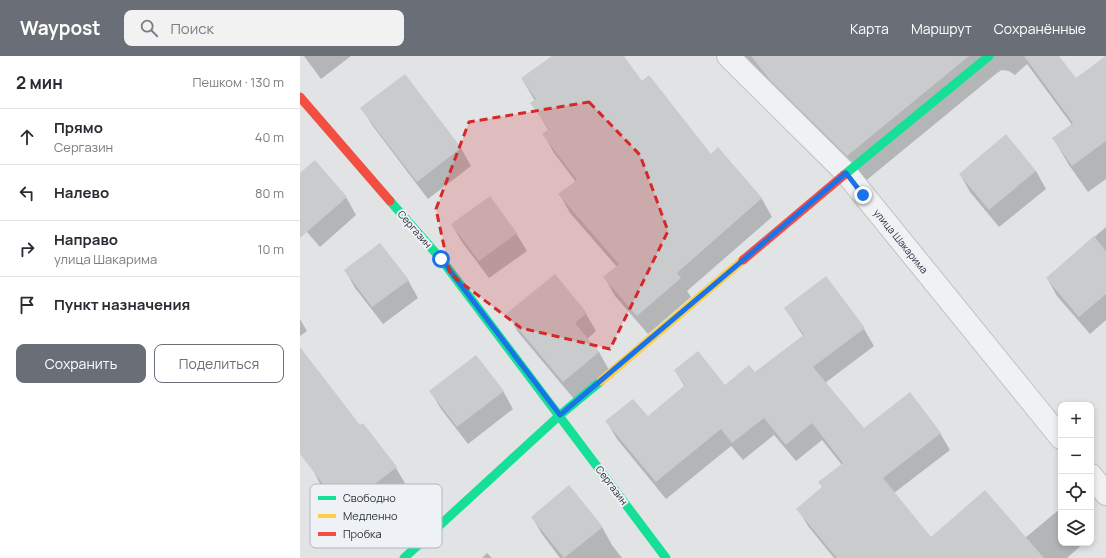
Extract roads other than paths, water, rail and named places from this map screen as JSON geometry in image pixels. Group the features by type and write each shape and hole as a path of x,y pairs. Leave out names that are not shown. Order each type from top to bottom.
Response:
{"street":[{"name":"улица Шакарима","path":"728,56 846,173 1058,434"},
{"path":"442,523 560,415 846,173 989,56"},
{"name":"Сергазин","path":"300,97 441,259 560,415 666,558"},
{"path":"1094,479 1106,494"},
{"path":"404,558 415,548"}]}
